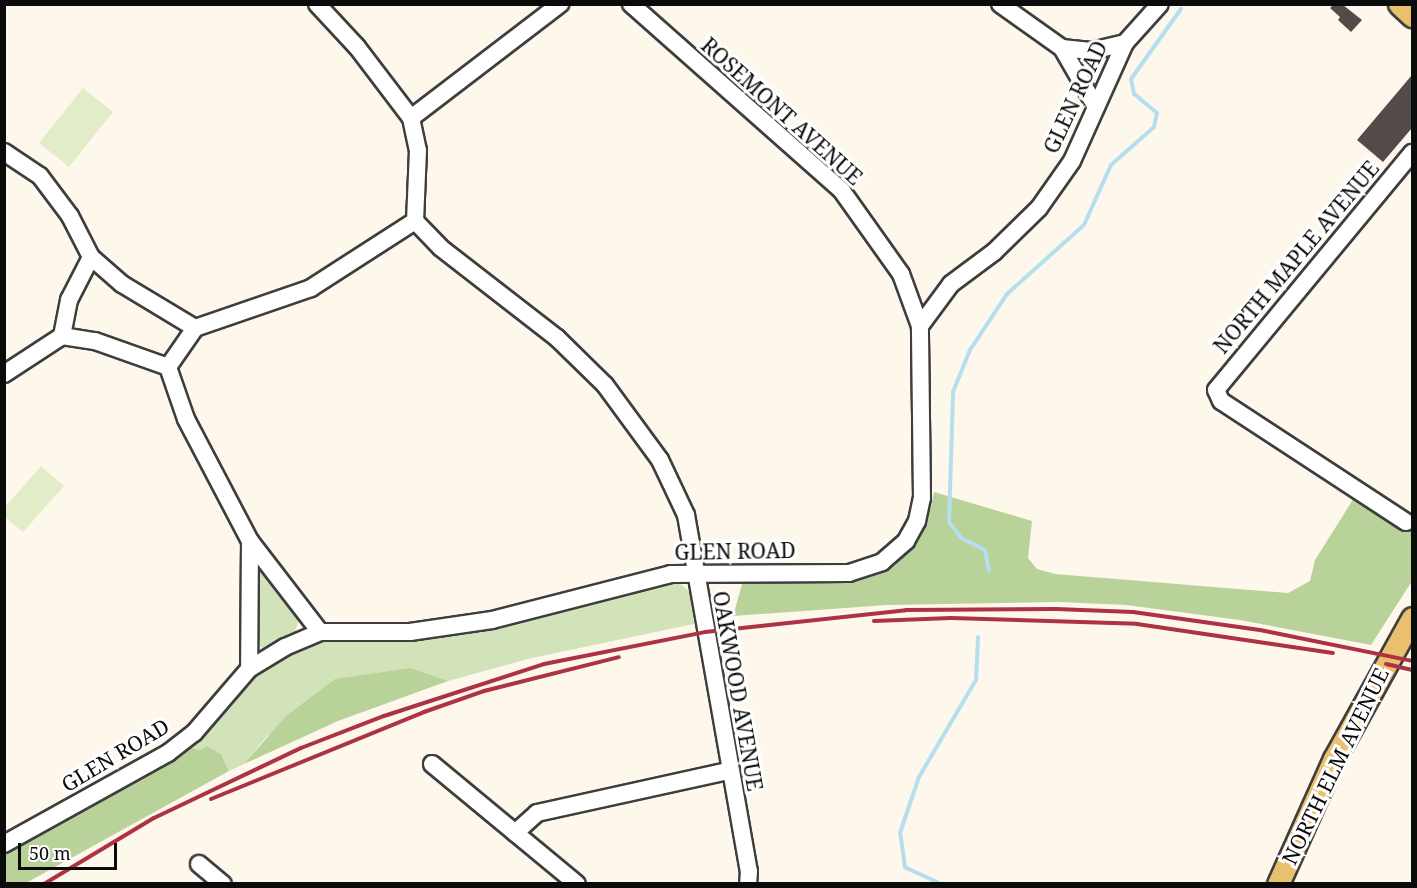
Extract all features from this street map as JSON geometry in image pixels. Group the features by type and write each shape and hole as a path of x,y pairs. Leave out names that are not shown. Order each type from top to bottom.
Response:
{"main road":[{"path":"1399,4 1413,16"},
{"name":"NORTH ELM AVENUE","path":"1278,884 1349,730 1413,618"}],"street":[{"path":"168,367 195,328 311,288 416,221 418,150 411,118 357,47 317,4"},
{"path":"411,118 560,4"},
{"name":"ROSEMONT AVENUE","path":"631,4 842,191 901,274 920,326"},
{"path":"1000,4 1062,48 1096,107"},
{"name":"GLEN ROAD","path":"4,844 168,753 194,733 249,669 285,647 320,632 410,632 492,620 671,574 695,572 849,573 882,562 906,541 922,498 920,326 951,284 994,252 1039,207 1072,161 1125,43 1160,4"},
{"path":"1062,48 1091,51 1125,43"},
{"path":"4,152 40,176 70,216 91,258 122,284 195,328"},
{"name":"NORTH MAPLE AVENUE","path":"1406,522 1221,401 1216,390 1413,153"},
{"name":"OAKWOOD AVENUE","path":"416,221 441,248 557,338 605,385 660,460 686,515 728,771 749,871 748,884"},
{"path":"62,336 69,300 91,258"},
{"path":"4,374 62,336 95,340 168,367"},
{"path":"168,367 186,419 250,541 320,632"},
{"path":"249,669 250,541"},
{"path":"432,764 578,884"},
{"path":"515,833 537,813 728,771"},
{"path":"199,864 223,884"}],"green space":[{"path":"83,88 113,112 69,167 39,143"},
{"path":"41,466 64,486 23,532 5,517 5,507"},
{"path":"934,492 1032,521 1028,558 1037,569 1055,574 1288,593 1310,581 1315,560 1354,498 1394,526 1401,525 1412,513 1412,581 1371,645 1240,620 1126,605 1060,602 887,605 733,616 743,581 881,570 904,556 915,541 931,507"},
{"path":"261,566 300,617 294,634 262,648 255,641 257,568"},
{"path":"677,581 690,592 694,624 532,658 448,681 411,668 267,736 244,764 229,771 221,754 207,746 200,750 187,747 262,669 317,641 432,635"},
{"path":"411,668 448,681 338,721 244,764 286,716 335,679"},
{"path":"207,746 221,754 229,771 26,883 5,884 5,850 187,747 200,750"}],"building":[{"path":"1333,5 1343,5 1362,20 1351,32 1338,20 1340,17 1330,8"},
{"path":"1412,75 1412,128 1383,162 1357,140"}],"waterway":[{"path":"989,571 985,550 961,538 949,522 953,392 970,350 1007,294 1084,225 1111,165 1154,127 1157,113 1134,94 1131,79 1181,9"},
{"path":"941,884 905,867 900,833 919,777 976,680 978,637"}],"railway":[{"path":"44,884 154,818 301,748 384,716 544,664 705,632 906,610 1056,609 1133,612 1260,630 1412,661"},
{"path":"874,621 951,618 1137,624 1333,653"},
{"path":"211,799 424,712 484,691 619,657"},
{"path":"1386,664 1412,670"}]}
